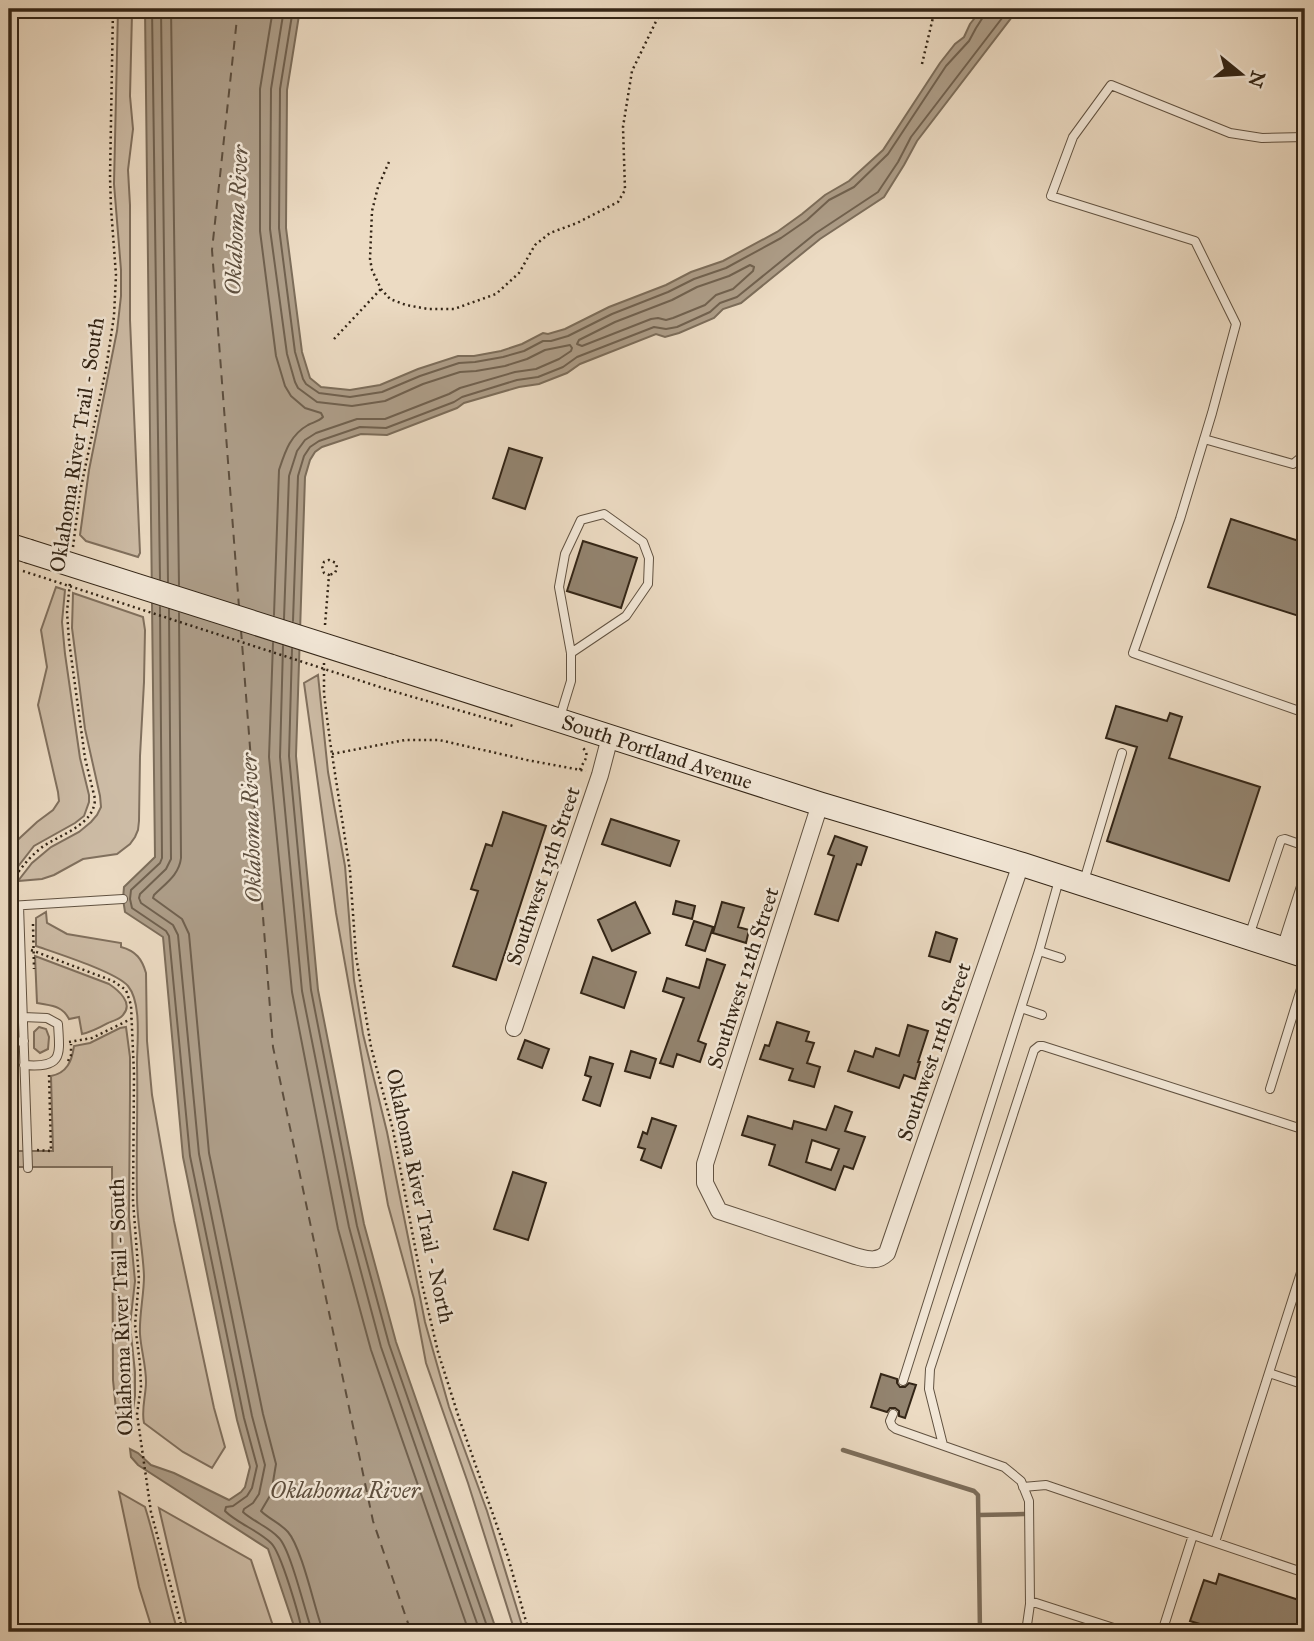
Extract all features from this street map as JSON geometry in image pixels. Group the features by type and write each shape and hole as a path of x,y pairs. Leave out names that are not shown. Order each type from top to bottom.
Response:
{"main road":[{"name":"South Portland Avenue","path":"20,556 390,666 1295,952"}],"street":[{"name":"Southwest 13th Street","path":"514,1028 600,775 610,737"},
{"name":"Southwest 12th Street","path":"820,804 705,1164 705,1183 719,1211 872,1260 881,1259 887,1253"},
{"name":"Southwest 11th Street","path":"887,1253 1021,864"},
{"path":"1295,952 1305,887"}],"lane":[{"path":"1305,137 1262,138 1230,133 1111,85 1073,137 1051,196 1195,241 1236,324 1180,519 1133,653 1305,713"},
{"path":"1204,439 1293,464 1305,454"},
{"path":"559,720 571,681 571,653 559,587 565,554 581,520 604,514 643,542 649,558 648,584 626,615 571,653"},
{"path":"1083,884 1122,753"},
{"path":"1249,938 1281,840 1305,846"},
{"path":"903,1381 1060,877"},
{"path":"9,906 123,899"},
{"path":"19,906 28,1168"},
{"path":"1039,951 1061,958"},
{"path":"1270,1089 1305,976"},
{"path":"1021,1008 1042,1015"},
{"path":"23,1017 47,1018 58,1024 60,1051 53,1062 47,1065 24,1065"},
{"path":"9,1042 24,1041"},
{"path":"943,1445 929,1389 930,1369 1034,1050 1043,1046 1305,1130"},
{"path":"1215,1542 1305,1260"},
{"path":"1269,1373 1305,1385"},
{"path":"892,1414 890,1421 896,1429 1004,1467 1021,1481 1028,1500 1030,1601 1026,1632"},
{"path":"1023,1487 1046,1485 1305,1573"},
{"path":"1162,1632 1193,1535"},
{"path":"1030,1601 1126,1632"}],"path":[{"name":"Oklahoma River Trail - South","path":"74,546 80,492 106,369 114,316 116,275 110,177 113,9"},
{"path":"389,162 378,187 372,211 370,259 381,289 390,299 428,309 454,309 496,294 519,273 535,245 550,233 577,223 618,202 625,190 623,127 632,71 662,9"},
{"path":"922,64 934,9"},
{"path":"334,340 381,289"},
{"path":"20,556 389,690 512,726"},
{"path":"329,560 336,563 337,568 335,573 329,575 324,573 322,566 329,560"},
{"name":"Oklahoma River Trail - South","path":"9,885 34,854 87,819 94,807 95,799 83,746 69,641 67,612 71,573"},
{"path":"325,625 329,575"},
{"name":"Oklahoma River Trail - North","path":"324,661 324,694 348,856 356,956 374,1063 393,1130 429,1315 447,1382 508,1557 529,1632"},
{"path":"332,754 405,740 439,740 600,775"},
{"path":"578,746 584,749 587,756 580,770"},
{"name":"Oklahoma River Trail - South","path":"20,946 100,975 120,985 129,997 134,1074 132,1201 139,1279 135,1325 141,1379 137,1418 151,1512 183,1632"},
{"path":"59,1042 92,1038 132,1018"}],"shaded area":[{"path":"118,9 132,9 130,96 133,129 128,170 130,320 140,553 138,557 86,541 80,535 89,470 117,331 121,296 114,184"},
{"path":"56,587 65,590 62,622 65,654 89,802 84,816 34,846 9,878 9,848 53,810 59,801 38,705 47,667 41,630"},
{"path":"73,593 143,617 144,682 138,830 130,844 117,854 83,859 42,879 18,881 32,863 51,847 79,832 91,822 101,807 85,729 72,628"},
{"path":"318,675 328,772 345,866 354,980 363,1034 387,1132 425,1322 449,1407 487,1511 524,1632 515,1632 468,1483 426,1363 414,1299 388,1205 336,913 304,683"},
{"path":"46,912 47,923 67,934 121,943 121,947 138,956 146,973 147,1041 152,1095 174,1221 214,1408 225,1447 212,1468 183,1452 144,1423 146,1376 140,1327 144,1276 137,1207 138,1024 135,1002 128,986 111,975 36,946 36,918"},
{"path":"35,956 109,984 124,997 126,1010 118,1019 82,1034 79,1017 69,1019 59,1009 37,1003"},
{"path":"39,1027 46,1029 49,1037 48,1049 40,1053 34,1048 34,1032"},
{"path":"126,1027 130,1057 129,1217 135,1281 130,1325 135,1372 131,1423 117,1420 113,1380 112,1167 9,1167 9,1151 53,1151 51,1076 68,1065 74,1046 90,1043"},
{"path":"119,1492 145,1507 178,1632 153,1632 139,1587"},
{"path":"159,1508 251,1560 275,1632 188,1632"}],"water":[{"name":"Oklahoma River","path":"145,9 300,9 287,90 286,228 302,352 310,378 321,387 350,390 380,385 458,356 501,351 543,333 565,329 609,307 723,261 777,232 825,195 849,181 883,150 940,63 964,37 982,9 1018,9 917,141 884,197 820,239 741,303 723,309 714,318 679,333 665,337 656,334 580,364 567,373 539,384 464,403 387,435 361,434 322,447 310,460 305,477 296,756 318,990 364,1224 396,1342 497,1632 296,1632 268,1549 138,1465 131,1457 130,1449 151,1465 174,1473 229,1500 245,1487 250,1467 237,1420 183,1157 163,937 125,912 123,899 124,887 155,857"}],"building":[{"path":"509,448 542,458 525,509 493,498"},
{"path":"1231,519 1305,543 1305,618 1208,587"},
{"path":"583,541 637,558 621,608 567,591"},
{"path":"1116,706 1167,721 1170,713 1182,717 1169,758 1260,787 1229,881 1107,841 1137,747 1106,738"},
{"path":"503,812 546,826 496,980 453,966 478,891 471,889 486,844 492,846"},
{"path":"611,819 679,841 670,866 602,844"},
{"path":"835,836 867,847 861,865 857,864 838,921 815,914 834,856 828,854"},
{"path":"676,901 695,906 692,919 673,914"},
{"path":"635,902 650,933 612,951 598,920"},
{"path":"722,902 744,908 738,927 749,930 746,943 713,933"},
{"path":"694,921 713,927 705,951 686,945"},
{"path":"936,932 957,939 950,962 929,956"},
{"path":"593,957 636,972 624,1008 581,993"},
{"path":"707,959 725,965 698,1041 706,1044 700,1062 677,1054 673,1067 660,1063 684,998 663,991 667,978 699,988"},
{"path":"777,1022 809,1032 806,1041 814,1043 807,1063 820,1067 814,1087 789,1080 793,1069 760,1059 765,1045 769,1046"},
{"path":"908,1025 928,1031 915,1079 904,1075 899,1088 848,1071 855,1051 873,1057 876,1048 899,1056"},
{"path":"525,1040 549,1049 542,1068 518,1059"},
{"path":"631,1051 656,1059 650,1078 625,1071"},
{"path":"590,1057 613,1064 600,1106 583,1100 591,1077 585,1075"},
{"path":"835,1106 852,1112 845,1131 865,1137 853,1169 844,1166 835,1190 769,1165 775,1145 742,1135 748,1116 792,1129 794,1121 826,1130","holes":["812,1140 839,1149 831,1170 806,1162"]},
{"path":"652,1118 676,1126 661,1168 641,1160 645,1149 638,1147 643,1132 647,1134"},
{"path":"513,1172 546,1183 528,1240 494,1229"},
{"path":"881,1374 897,1379 900,1387 909,1383 916,1385 905,1418 899,1416 899,1411 895,1408 890,1408 887,1412 871,1407"},
{"path":"1219,1574 1305,1602 1305,1632 1200,1632 1203,1625 1190,1621 1204,1580 1216,1584"}],"waterway":[{"path":"843,1450 974,1491 978,1495 980,1632"},
{"path":"979,1515 1024,1514"}],"ferry route":[{"path":"238,9 212,250 239,607"},
{"path":"241,630 273,1047 373,1521 411,1632"}]}
